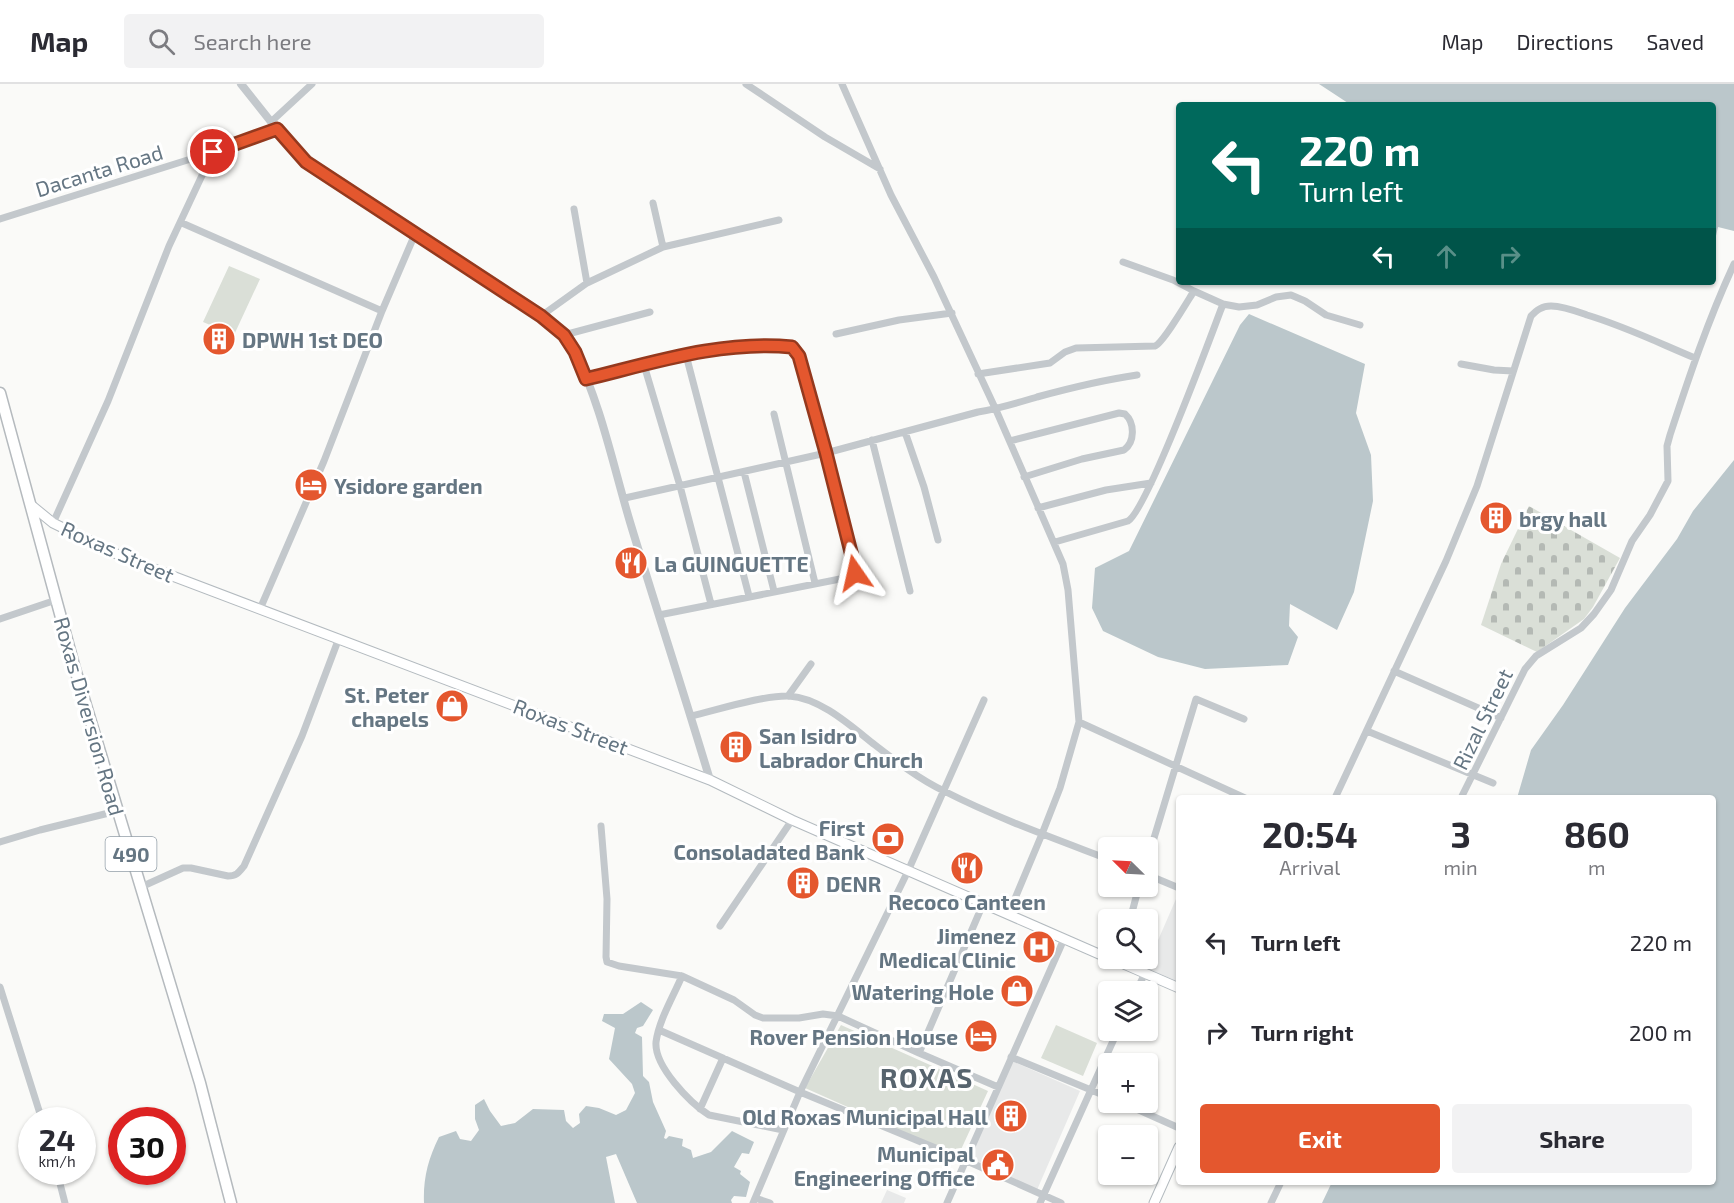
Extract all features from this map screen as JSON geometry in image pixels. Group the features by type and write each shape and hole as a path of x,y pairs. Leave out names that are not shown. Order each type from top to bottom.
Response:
{"main road":[{"name":"490","path":"0,393 31,505"},
{"name":"Roxas Street","path":"31,505 53,523 125,558 710,780 792,820 1098,953"},
{"name":"Roxas Diversion Road","path":"31,505 117,811 200,1083 231,1203"},
{"name":"Roxas Street","path":"1135,969 1176,987"},
{"path":"1154,1203 1176,1154"}],"street":[{"path":"241,84 306,162 541,316 564,335 575,352 586,379 625,498 710,780"},
{"path":"274,125 312,84"},
{"path":"746,84 825,137 880,169"},
{"path":"842,84 880,169 952,313 1063,564 1068,591 1078,722 1060,788 1008,915"},
{"name":"Dacanta Road","path":"0,219 213,152 274,125"},
{"path":"53,523 88,448 169,246 182,223 213,152"},
{"path":"653,203 663,247"},
{"path":"574,209 587,283"},
{"path":"541,316 587,283 663,247 779,219"},
{"path":"182,223 382,311"},
{"path":"260,609 324,461 382,311 415,234"},
{"path":"1123,262 1176,282"},
{"path":"1336,795 1446,561 1477,486 1532,316 1536,310 1544,306 1553,306 1615,324 1695,358 1716,302 1734,264"},
{"path":"1183,285 1223,304 1239,307 1257,305 1276,297 1291,295 1326,315 1360,325"},
{"path":"978,374 1044,364 1076,348 1141,348 1159,345 1194,291"},
{"path":"1055,542 1128,521 1138,511 1223,304"},
{"path":"564,335 651,312"},
{"path":"836,334 908,318 952,313"},
{"path":"586,379 686,355 750,346 792,347 799,356 855,571 850,577 659,615"},
{"path":"686,355 749,596"},
{"name":"Rizal Street","path":"1462,795 1525,669 1536,656 1581,628 1611,590 1632,541 1668,481 1670,435 1695,358"},
{"path":"1461,364 1514,371"},
{"path":"644,365 680,486 711,604"},
{"path":"625,498 826,453 978,412 996,410 1098,382 1137,375"},
{"path":"1010,441 1119,413 1125,414 1130,420 1132,438 1128,448 1024,477"},
{"path":"774,414 815,583"},
{"path":"904,432 924,487 938,540"},
{"path":"872,440 910,591"},
{"path":"744,472 774,591"},
{"path":"1038,508 1106,490 1151,483"},
{"path":"0,619 56,600"},
{"path":"141,887 183,868 228,876 239,873 302,736 339,638"},
{"path":"788,696 811,664"},
{"path":"1394,671 1501,718"},
{"path":"691,716 788,696 818,705 840,718 914,774 943,791 1042,834 1098,855"},
{"path":"1154,837 1196,699 1244,719"},
{"path":"770,1203 754,1200 800,1092 908,871 984,700"},
{"path":"1078,722 1238,795"},
{"path":"1367,730 1493,783"},
{"path":"0,842 117,811"},
{"path":"720,926 792,820"},
{"path":"601,826 607,899 607,962 681,976 734,1000 763,1018 799,1018 823,1014 838,1016 998,1087"},
{"path":"1158,879 1176,887"},
{"path":"918,1053 983,904"},
{"path":"947,1203 1064,939"},
{"path":"1141,981 1144,973"},
{"path":"681,976 659,1030 656,1044 664,1066 674,1083 700,1109 718,1118 783,1131"},
{"path":"0,987 38,1107"},
{"path":"659,1030 1060,1203"},
{"path":"1040,1203 1113,1041"},
{"path":"1011,1057 1098,1092"},
{"path":"700,1109 723,1058"},
{"path":"1146,1113 1176,1127"},
{"path":"60,1185 65,1203"},
{"path":"1271,1203 1280,1185"}],"shaded area":[{"path":"1319,84 1734,84 1734,231 1718,227 1716,236 1716,102 1346,102"},
{"path":"1249,314 1365,364 1356,413 1371,455 1373,501 1354,592 1337,630 1290,604 1289,626 1298,637 1288,665 1205,669 1158,657 1103,631 1092,608 1095,568 1129,551 1240,325"},
{"path":"1734,460 1734,1203 1322,1203 1331,1185 1716,1185 1716,795 1518,795 1531,750 1563,705 1625,608 1677,539 1693,511"},
{"path":"1176,899 1176,981 1148,969 1158,969 1158,940"},
{"path":"641,1002 653,1010 643,1026 637,1028 635,1033 642,1037 643,1076 649,1082 653,1102 666,1131 664,1138 669,1136 683,1139 682,1146 691,1150 693,1158 711,1152 732,1131 754,1142 749,1154 742,1153 734,1167 741,1171 740,1174 750,1182 746,1197 734,1196 732,1203 637,1203 616,1154 606,1157 615,1203 424,1203 427,1169 439,1137 456,1131 460,1139 471,1141 479,1130 475,1119 475,1105 484,1099 501,1126 515,1123 533,1109 564,1110 566,1121 573,1128 580,1123 579,1114 586,1106 599,1108 616,1115 626,1110 635,1093 632,1084 609,1059 615,1028 602,1021 604,1014 623,1014"},
{"path":"1010,1060 1080,1091 1037,1190 968,1160"},
{"path":"887,1190 906,1198 904,1203 881,1203"}],"green space":[{"path":"229,266 260,279 234,335 203,322"},
{"path":"1529,506 1620,558 1584,619 1537,652 1481,625 1501,564"},
{"path":"841,1025 988,1091 958,1156 805,1088"},
{"path":"1056,1025 1097,1043 1083,1076 1041,1058"}],"place":[{"name":"DPWH 1st DEO","path":"219,339"},
{"name":"Ysidore garden","path":"311,485"},
{"name":"brgy hall","path":"1496,518"},
{"name":"La GUINGUETTE","path":"631,563"},
{"name":"St. Peter chapels","path":"452,706"},
{"name":"San Isidro Labrador Church","path":"736,747"},
{"name":"First Consoladated Bank","path":"888,839"},
{"name":"Recoco Canteen","path":"967,868"},
{"name":"DENR","path":"803,883"},
{"name":"Jimenez Medical Clinic","path":"1039,947"},
{"name":"Watering Hole","path":"1017,991"},
{"name":"Rover Pension House","path":"981,1036"},
{"name":"Old Roxas Municipal Hall","path":"1011,1116"},
{"name":"Municipal Engineering Office","path":"998,1165"}],"district":[{"name":"ROXAS","path":"927,1077"}],"route":[{"path":"213,152 277,129 306,162 541,316 564,335 575,352 586,379 705,351 760,345 792,347 799,356 826,453 855,573"}]}
